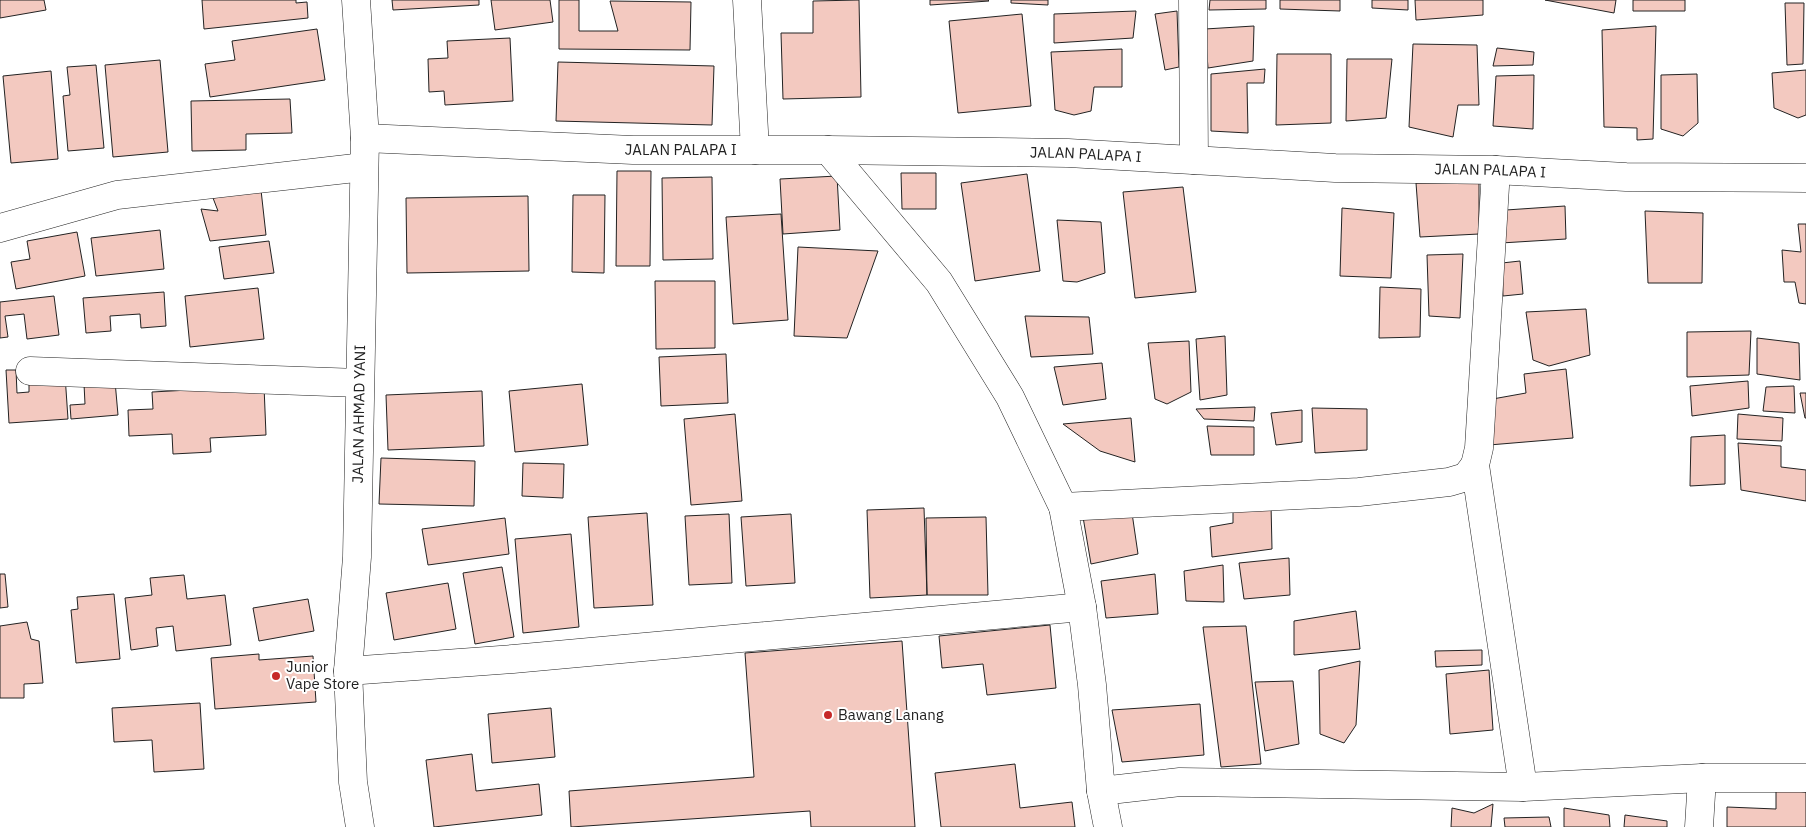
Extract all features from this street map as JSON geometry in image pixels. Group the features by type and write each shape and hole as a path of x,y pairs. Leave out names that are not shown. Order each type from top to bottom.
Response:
{"street":[{"name":"JALAN AHMAD YANI","path":"356,0 365,138 357,557 348,671 352,782 360,827"},
{"path":"748,0 755,150"},
{"path":"1193,0 1194,160"},
{"name":"JALAN PALAPA I","path":"365,138 633,150 1068,153 1335,168 1496,170 1626,177 1806,178"},
{"path":"828,150 938,282 1010,397 1063,507 1082,607 1092,685 1101,791 1108,827"},
{"path":"0,228 117,195 364,167"},
{"path":"1496,170 1479,448 1475,465 1523,787"},
{"path":"30,371 359,383"},
{"path":"1063,507 1360,492 1449,482 1466,477 1475,465"},
{"path":"348,671 513,659 1082,607"},
{"path":"1699,827 1702,778"},
{"path":"1101,791 1180,782 1523,787 1702,778 1806,778"}],"building":[{"path":"0,0 44,0 46,10 0,18"},
{"path":"202,0 296,0 296,3 307,2 308,18 204,29"},
{"path":"392,0 479,0 479,5 393,10"},
{"path":"491,0 550,0 553,22 495,30"},
{"path":"559,0 579,0 579,31 618,31 610,1 691,2 690,50 559,49"},
{"path":"859,0 861,97 783,99 781,33 813,33 813,1"},
{"path":"930,0 988,0 989,1 930,5"},
{"path":"1011,0 1048,0 1048,5 1011,3"},
{"path":"1210,0 1266,0 1266,9 1209,10"},
{"path":"1280,0 1340,0 1340,11 1280,9"},
{"path":"1372,0 1408,0 1408,10 1372,8"},
{"path":"1415,0 1483,0 1483,15 1416,20"},
{"path":"1545,0 1616,0 1614,13"},
{"path":"1633,0 1685,0 1685,11 1633,11"},
{"path":"1785,3 1804,3 1803,64 1787,65"},
{"path":"1136,11 1133,38 1054,43 1054,14"},
{"path":"1177,11 1179,67 1165,70 1155,14"},
{"path":"1022,14 1031,106 958,113 949,21"},
{"path":"1254,26 1253,61 1208,68 1205,29"},
{"path":"1656,26 1653,139 1637,140 1637,128 1604,127 1602,30"},
{"path":"317,29 325,80 210,97 205,64 235,60 232,41"},
{"path":"510,38 513,101 445,105 444,91 429,92 428,59 448,58 447,41"},
{"path":"1413,44 1477,45 1479,105 1458,105 1453,137 1409,127"},
{"path":"1497,48 1534,52 1533,65 1493,66"},
{"path":"1122,49 1122,87 1094,87 1091,111 1074,115 1055,110 1051,52"},
{"path":"1277,54 1331,54 1331,123 1276,125"},
{"path":"1347,59 1392,59 1386,118 1346,121"},
{"path":"160,60 168,152 113,157 105,65"},
{"path":"558,62 714,66 712,125 556,121"},
{"path":"96,65 104,148 68,151 63,96 70,95 67,67"},
{"path":"1265,69 1264,83 1247,83 1248,133 1211,131 1211,74"},
{"path":"1806,70 1806,115 1798,118 1774,108 1772,73"},
{"path":"51,71 58,159 11,163 3,76"},
{"path":"1697,74 1698,123 1683,136 1661,129 1661,75"},
{"path":"1534,75 1533,129 1493,126 1496,76"},
{"path":"290,99 292,133 246,134 246,150 192,151 191,101"},
{"path":"617,171 651,171 650,266 616,266"},
{"path":"901,173 936,173 936,209 902,209"},
{"path":"1027,174 1040,271 975,281 961,183"},
{"path":"837,176 840,230 783,234 780,179"},
{"path":"712,177 713,259 663,260 662,178"},
{"path":"1416,183 1479,183 1479,234 1420,237"},
{"path":"1183,187 1196,292 1135,298 1123,192"},
{"path":"261,190 266,235 210,241 201,209 218,211 213,198"},
{"path":"573,195 605,195 604,273 572,272"},
{"path":"528,196 529,271 407,273 406,198"},
{"path":"1565,206 1566,239 1501,243 1506,210"},
{"path":"1342,208 1394,213 1391,278 1340,276"},
{"path":"1645,211 1703,213 1702,283 1648,283"},
{"path":"781,214 788,320 733,324 726,217"},
{"path":"1057,220 1101,222 1105,273 1077,282 1063,281"},
{"path":"1798,224 1806,224 1806,304 1799,303 1795,282 1784,282 1782,250 1801,252"},
{"path":"160,230 164,269 96,276 91,238"},
{"path":"77,232 85,276 16,289 11,262 30,259 27,241"},
{"path":"269,241 274,273 224,279 219,247"},
{"path":"798,247 878,251 847,338 794,336"},
{"path":"1463,254 1460,318 1429,316 1427,255"},
{"path":"1520,261 1523,294 1503,296 1502,263"},
{"path":"655,281 715,281 715,348 656,349"},
{"path":"1380,287 1421,289 1420,337 1379,338"},
{"path":"258,288 264,339 190,347 185,296"},
{"path":"164,292 166,326 141,328 140,314 110,316 111,331 86,333 83,298"},
{"path":"54,296 59,335 27,339 24,314 5,316 8,337 0,338 0,302"},
{"path":"1586,309 1590,355 1549,366 1533,360 1526,312"},
{"path":"1025,316 1089,317 1093,354 1031,357"},
{"path":"1751,331 1749,375 1687,377 1687,332"},
{"path":"1225,336 1227,395 1200,400 1196,339"},
{"path":"1757,338 1799,343 1800,380 1757,374"},
{"path":"1189,341 1191,392 1167,404 1155,399 1148,343"},
{"path":"726,354 728,403 661,406 659,357"},
{"path":"1102,363 1106,399 1063,405 1054,367"},
{"path":"1566,369 1573,438 1489,445 1487,400 1526,393 1524,374"},
{"path":"6,370 16,370 17,393 29,392 29,377 65,375 68,419 9,423"},
{"path":"115,381 118,415 71,419 70,405 85,404 84,384"},
{"path":"1748,381 1749,408 1692,416 1690,386"},
{"path":"582,384 588,445 515,452 509,391"},
{"path":"264,386 266,435 210,438 211,452 173,454 172,434 129,436 128,410 153,409 152,392"},
{"path":"1794,386 1795,413 1763,411 1766,387"},
{"path":"482,391 484,446 388,450 386,395"},
{"path":"1800,393 1806,393 1806,418 1805,418"},
{"path":"1255,407 1254,421 1204,419 1196,409"},
{"path":"1312,408 1367,409 1367,450 1315,453"},
{"path":"1302,410 1302,442 1276,445 1271,413"},
{"path":"735,414 742,501 691,505 684,419"},
{"path":"1738,414 1783,418 1782,441 1737,439"},
{"path":"1131,418 1135,462 1100,451 1063,424"},
{"path":"1207,426 1254,427 1254,455 1211,455"},
{"path":"1725,435 1725,484 1690,486 1691,437"},
{"path":"1738,443 1781,446 1781,467 1806,470 1806,501 1741,490"},
{"path":"381,458 475,461 474,506 379,504"},
{"path":"523,463 564,464 563,498 522,496"},
{"path":"1271,504 1272,549 1212,557 1210,527 1233,523 1233,505"},
{"path":"924,508 927,595 870,598 867,510"},
{"path":"647,513 653,605 594,608 588,517"},
{"path":"1132,513 1138,554 1091,564 1083,517"},
{"path":"729,514 732,583 689,585 685,516"},
{"path":"791,514 795,583 746,586 741,517"},
{"path":"986,517 988,595 927,595 926,518"},
{"path":"505,518 509,554 428,565 422,529"},
{"path":"571,534 579,627 523,633 515,539"},
{"path":"1289,558 1290,595 1244,599 1239,563"},
{"path":"1223,565 1224,602 1186,601 1184,571"},
{"path":"502,567 514,637 475,644 463,573"},
{"path":"0,574 5,574 8,607 0,608"},
{"path":"1155,574 1158,614 1106,618 1101,581"},
{"path":"184,575 187,599 225,595 231,645 176,651 173,626 156,628 158,646 131,650 125,598 152,595 150,578"},
{"path":"448,583 456,629 394,640 386,593"},
{"path":"114,594 120,659 76,663 71,610 78,609 77,597"},
{"path":"308,599 314,631 259,641 253,608"},
{"path":"1356,611 1360,649 1294,655 1294,621"},
{"path":"27,622 31,639 39,641 43,683 24,684 24,698 0,698 0,626"},
{"path":"1050,625 1056,688 987,695 983,664 942,668 939,636"},
{"path":"1246,626 1261,764 1221,767 1203,627"},
{"name":"Bawang Lanang","path":"902,641 915,827 811,827 810,811 571,827 569,791 754,777 745,653"},
{"path":"1482,650 1482,665 1436,667 1435,651"},
{"path":"259,654 259,660 313,656 316,702 215,709 211,658"},
{"path":"1360,661 1356,725 1344,743 1320,734 1319,670"},
{"path":"1489,670 1493,730 1450,734 1446,674"},
{"path":"1293,681 1299,744 1265,751 1255,682"},
{"path":"200,703 204,769 154,772 152,740 114,742 112,708"},
{"path":"1200,704 1204,755 1122,762 1112,710"},
{"path":"551,708 555,757 492,763 488,714"},
{"path":"472,754 476,791 539,784 542,815 434,827 426,760"},
{"path":"1015,764 1020,808 1072,802 1075,827 941,827 935,773"},
{"path":"1776,789 1806,792 1806,827 1727,827 1727,807 1776,809"},
{"path":"1493,804 1491,827 1451,827 1452,808 1474,813"},
{"path":"1564,808 1609,815 1610,827 1564,827"},
{"path":"1625,815 1667,821 1667,827 1624,827"},
{"path":"1549,817 1551,827 1505,827 1504,818"}],"place":[{"name":"Junior Vape Store","path":"276,676"},
{"name":"Bawang Lanang","path":"828,715"}]}
